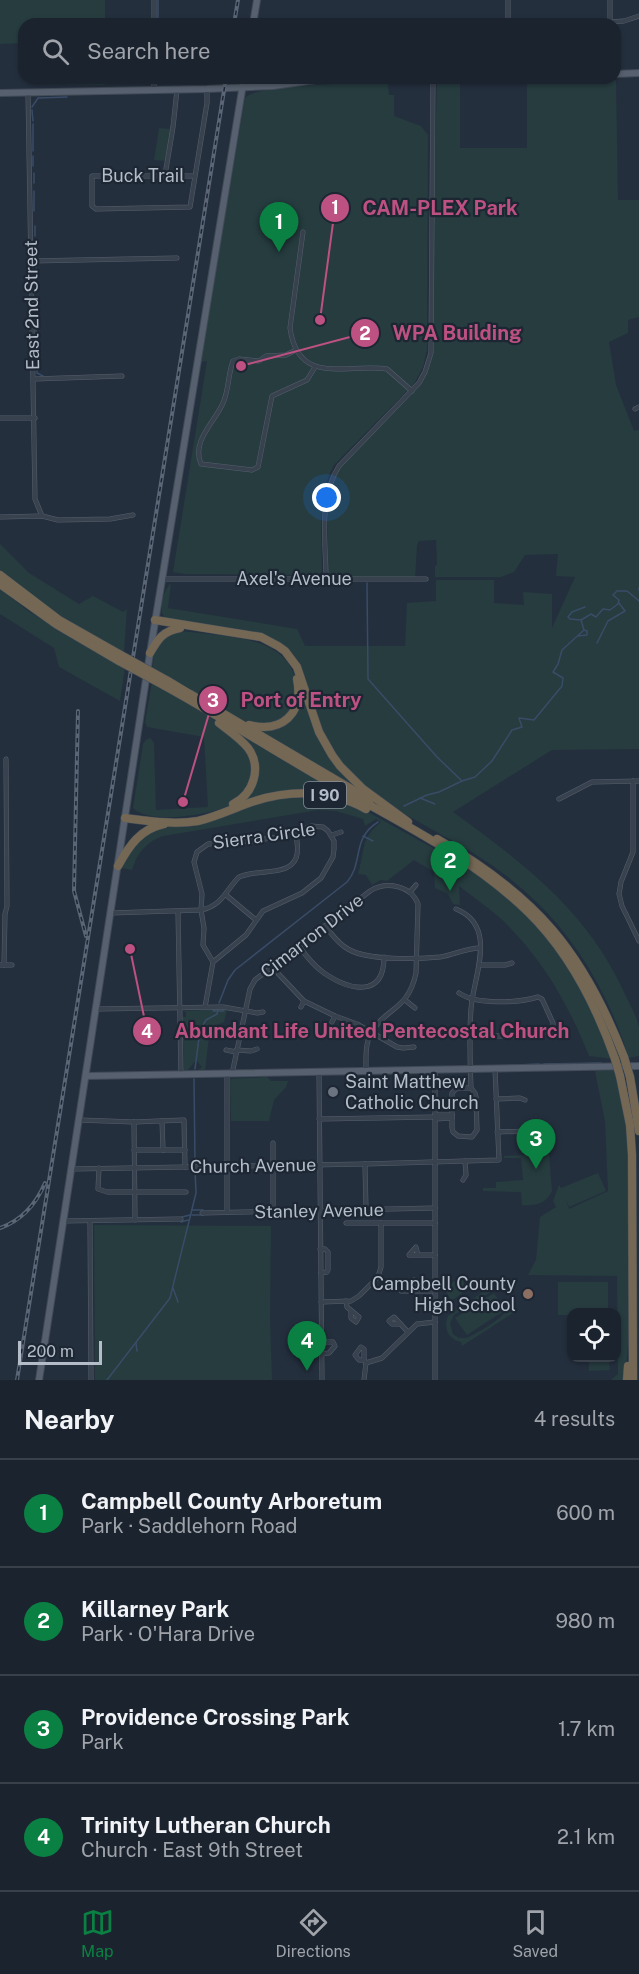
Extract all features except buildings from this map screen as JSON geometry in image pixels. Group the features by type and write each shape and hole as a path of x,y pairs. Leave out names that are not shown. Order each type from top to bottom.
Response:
{"highway":[{"name":"I 90","path":"0,575 59,620 119,658"},
{"name":"I 90","path":"0,584 56,624 189,696 463,854 499,878 540,914 567,946 590,982 610,1021 620,1058 620,1076 630,1125 632,1155 633,1380"},
{"name":"I 90","path":"155,622 261,637 278,646 297,667 319,732 340,766 363,789 408,822"},
{"path":"155,622 180,628"},
{"name":"I 90","path":"180,628 250,639 275,647 293,668 299,692 294,711 289,717 276,726 266,728 247,724 189,696"},
{"path":"150,653 165,632 180,628"},
{"name":"I 90","path":"189,696 467,864 508,893 529,912 571,965 630,1077 639,1131"},
{"path":"125,816 171,819 206,815 239,801 252,786 255,768 249,750 240,739 189,696"},
{"name":"I 90","path":"118,866 137,836 157,825 202,820 280,795 315,794 331,796 359,805 467,864"},
{"name":"I 90","path":"125,816 171,823"},
{"name":"I 90","path":"627,1380 632,1299"}],"main road":[{"path":"254,18 257,0"},
{"path":"621,74 639,74"},
{"path":"39,1380 150,653 243,84"},
{"path":"0,93 207,89 287,84"},
{"path":"86,1076 639,1066"}],"street":[{"path":"154,0 154,18"},
{"path":"508,0 508,18"},
{"path":"610,0 610,18"},
{"path":"621,21 639,16"},
{"path":"154,84 154,90"},
{"path":"326,579 326,500 332,476 412,391 425,372 430,353 433,84"},
{"path":"165,175 177,89"},
{"path":"195,176 207,103 207,89"},
{"name":"East 2nd Street","path":"28,92 35,499 42,516"},
{"name":"Buck Trail","path":"92,176 195,176 190,207 93,208 92,176"},
{"path":"303,232 290,321 290,334 296,350 305,362 321,369 387,369 412,391"},
{"path":"31,261 177,258"},
{"path":"296,350 286,355 266,356 259,361 239,359 233,361 224,402 201,438 199,459 201,464 252,470 258,467 272,396 307,380 315,367"},
{"path":"34,379 122,376"},
{"path":"0,418 35,418"},
{"path":"0,518 42,516 58,520 110,519 133,515"},
{"name":"Axel's Avenue","path":"162,579 426,579"},
{"path":"6,759 7,906 3,914 2,965 12,965"},
{"path":"559,799 592,782 639,781"},
{"path":"633,782 633,852 621,882 619,894 622,906 639,941"},
{"name":"Sierra Circle","path":"205,1007 213,962 203,945 201,890 194,862 197,852 202,847 213,843 253,841 295,832 311,826 323,827 334,841 333,857 321,878 302,893 263,911 246,935 213,962"},
{"path":"111,913 178,912 201,910 214,906 226,895 232,880 244,875 281,871 287,867 297,854 298,841 295,832"},
{"path":"332,836 341,832"},
{"path":"366,1071 367,1046 371,1032 405,1000 414,984 418,904 415,897 408,891 416,885"},
{"name":"Cimarron Drive","path":"227,1212 230,1074 250,989 255,980 376,887 392,886 408,891"},
{"path":"226,895 256,921"},
{"path":"456,909 468,916 480,937 480,965 472,999 470,1036 471,1088 476,1097 477,1130 475,1136 458,1136 453,1132 452,1093 454,1090 471,1088"},
{"path":"178,912 181,1075"},
{"path":"325,926 338,942 361,955 440,957 468,948 480,948"},
{"path":"298,946 322,972 352,987 370,986 379,981 383,972 384,957"},
{"path":"480,965 512,963"},
{"path":"272,967 304,1001 357,1024 397,1047 414,1047"},
{"path":"459,993 472,999 522,1001 538,997 542,999 554,1023 553,1030 533,1036 470,1036"},
{"path":"405,1000 415,1008"},
{"path":"301,1006 304,1001"},
{"path":"97,1009 205,1007 263,1012"},
{"path":"332,1022 335,1016"},
{"path":"226,1050 251,1051 257,1049"},
{"path":"495,1069 497,1132 529,1131 533,1134"},
{"path":"435,1071 435,1380"},
{"path":"319,1072 322,1380"},
{"path":"496,1099 520,1098 525,1100"},
{"path":"319,1119 452,1117"},
{"path":"79,1120 134,1122 184,1120 185,1167"},
{"path":"162,1121 163,1150"},
{"path":"134,1122 135,1220"},
{"name":"Church Avenue","path":"72,1168 499,1160 497,1132"},
{"path":"273,1143 273,1212"},
{"path":"134,1150 185,1150"},
{"path":"463,1180 466,1175 465,1161"},
{"path":"365,1164 366,1210"},
{"path":"99,1168 98,1189 107,1192 186,1192"},
{"name":"Stanley Avenue","path":"202,1213 435,1208"},
{"path":"63,1221 181,1219"},
{"path":"90,1221 91,1380"},
{"path":"346,1223 435,1223"},
{"path":"321,1302 346,1301 359,1296 381,1272 381,1223"},
{"path":"418,1255 435,1255"},
{"path":"416,1291 435,1291"},
{"path":"346,1301 351,1312"},
{"path":"364,1380 365,1361 382,1358 421,1322 435,1322"},
{"path":"400,1324 408,1332"},
{"path":"321,1342 333,1342 335,1346 329,1353 321,1354"}],"green space":[{"path":"0,0 105,0 105,18 18,18 18,43 0,44"},
{"path":"42,84 105,84 105,85"},
{"path":"388,84 389,95 394,95 394,116 421,126 428,135 427,350 423,367 414,384 334,465 328,477 322,503 322,572 318,575 173,572 207,361 200,362 245,98 253,93 289,87"},
{"path":"437,84 460,84 460,148 527,148 527,84 616,84 618,200 639,200 639,317 628,320 628,333 609,342 616,385 634,431 639,430 639,749 552,750 453,812 527,869 550,890 591,935 608,961 638,1023 639,1056 629,1058 618,1026 588,967 550,916 502,872 389,804 342,763 320,729 304,673 293,654 285,646 262,635 231,628 171,620 162,613 162,601 171,583 168,608 297,629 305,646 405,646 407,603 436,601 436,580 494,580 494,603 524,605 523,592 552,594 552,628 575,577 556,576 558,554 525,555 514,572 501,577 435,577 436,540 419,541 415,578 330,578 328,576 328,500 330,488 340,467 417,388 432,358"},
{"path":"159,128 171,129 165,161 154,160"},
{"path":"0,544 29,573 79,604 93,596 123,612 127,609 124,652 53,612 7,578 0,571"},
{"path":"0,589 28,611 125,668 120,701 59,667 54,648 0,614"},
{"path":"181,631 248,640 278,653 288,664 295,678 296,697 288,713 279,723 248,723 152,670 155,649 161,638"},
{"path":"152,682 210,717 248,750 253,761 250,785 230,805 209,812 180,817 152,816 133,808 143,744 150,738 154,743 156,810 208,807 204,737 147,727 145,722"},
{"path":"302,695 305,696 318,735 362,790 253,727 283,724"},
{"path":"244,737 353,799 315,792 239,804 256,777"},
{"path":"309,794 357,806 460,863 486,880 518,907 564,960 593,1011 613,1059 589,1056 572,1017 552,981 528,948 499,917 459,886 460,905 453,904 448,894 435,888 434,872 414,860 387,881 381,880 372,885 366,875 358,874 366,839 381,822 376,819 365,826 363,819 336,811 318,810 163,836 152,841 143,849 132,870 122,868 131,846 158,826 190,824 256,802"},
{"path":"227,1009 224,1022 210,1028 205,1071 198,1070 202,1067 196,1060 188,1070 184,1070 182,1017 186,1017 186,1012 183,1011"},
{"path":"617,1070 623,1097 630,1159 631,1312 625,1380 611,1380 618,1374 618,1362 621,1362 621,1308 617,1308 617,1276 528,1275 536,1260 540,1217 556,1207 553,1201 559,1185 561,1188 598,1173 606,1191 569,1207 566,1200 569,1209 608,1191 605,1121 595,1071"},
{"path":"267,1077 271,1081 288,1081 286,1087 274,1100 269,1121 231,1121 230,1079"},
{"path":"549,1154 552,1191 543,1201 522,1205 521,1192 483,1191 483,1188 496,1188 496,1182 523,1180 521,1158 504,1158 504,1156"},
{"path":"94,1225 271,1226 272,1380 95,1380"},
{"path":"461,1277 468,1289 451,1301 444,1288"},
{"path":"558,1282 608,1282 608,1308 567,1308 567,1315 558,1315"},
{"path":"490,1287 506,1288 513,1298 516,1311 462,1346 461,1342 450,1336 446,1329 448,1316","holes":["498,1289 509,1295 511,1303 508,1309 487,1327 466,1338 459,1338 453,1334 450,1323 454,1315"]},
{"path":"494,1293 505,1310 467,1335 455,1318"},
{"path":"589,1362 609,1362 610,1370 589,1371"}],"waterway":[{"path":"158,0 158,18"},
{"path":"32,107 38,98 67,97"},
{"path":"32,110 33,121"},
{"path":"33,124 33,151"},
{"path":"33,156 33,166"},
{"path":"34,173 34,183"},
{"path":"34,191 34,211"},
{"path":"35,226 35,236"},
{"path":"35,243 35,257"},
{"path":"36,265 36,273"},
{"path":"36,277 36,290"},
{"path":"36,299 36,332"},
{"path":"37,339 37,373 43,376"},
{"path":"367,583 368,679 437,757 461,780"},
{"path":"404,806 475,777 492,761 512,730 522,727 519,718 534,720 562,686 563,678 553,672 562,650 584,630 581,620 591,614 596,617 603,609 610,610 618,604 619,600 613,595 617,591 627,591 639,601"},
{"path":"597,643 608,621 625,611 619,603"},
{"path":"581,620 568,617 572,612 585,607"},
{"path":"578,636 587,635 587,631 584,630"},
{"path":"420,798 435,804"},
{"path":"219,1003 228,980 235,970 347,882 355,867 364,836 378,822"},
{"path":"363,836 373,841"},
{"path":"195,1069 200,1030 206,1020 217,1014 218,1009"},
{"path":"215,1010 213,1011 224,1011"},
{"path":"184,1039 198,1038"},
{"path":"544,1064 601,1063"},
{"path":"496,1066 539,1064"},
{"path":"194,1079 195,1163"},
{"path":"107,1380 170,1298 196,1193 195,1170"},
{"path":"192,1210 203,1210"},
{"path":"182,1217 190,1215"},
{"path":"192,1215 203,1215"},
{"path":"181,1222 188,1220"},
{"path":"173,1288 178,1302"},
{"path":"136,1343 137,1351"}],"railway":[{"path":"235,18 238,0"},
{"path":"17,1380 225,84"},
{"path":"78,711 74,891 86,936"},
{"path":"0,1228 22,1216 37,1198 45,1183"}],"place":[{"name":"Campbell County Arboretum","path":"279,252"},
{"name":"CAM-PLEX Park","path":"320,320"},
{"name":"WPA Building","path":"241,366"},
{"name":"Port of Entry","path":"183,802"},
{"name":"Killarney Park","path":"450,891"},
{"name":"Abundant Life United Pentecostal Church","path":"130,949"},
{"name":"Saint Matthew Catholic Church","path":"333,1092"},
{"name":"Providence Crossing Park","path":"536,1169"},
{"name":"Campbell County High School","path":"528,1294"},
{"name":"Trinity Lutheran Church","path":"307,1371"}]}
